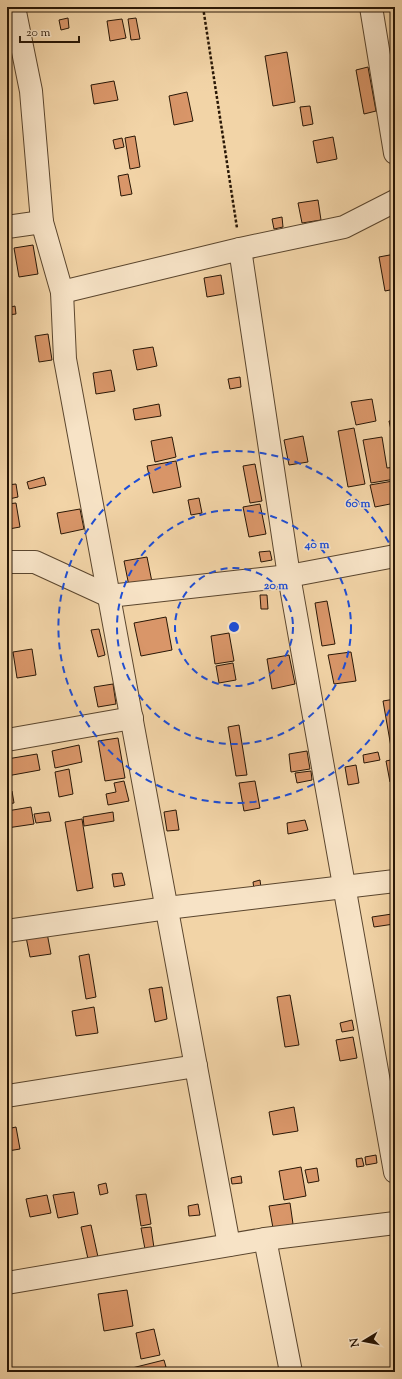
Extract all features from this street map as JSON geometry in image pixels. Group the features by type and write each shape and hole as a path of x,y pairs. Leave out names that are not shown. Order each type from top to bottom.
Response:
{"street":[{"path":"14,7 31,91 42,222 62,292 66,359 229,1245"},
{"path":"371,7 395,153"},
{"path":"62,292 240,249 344,227 395,201"},
{"path":"7,227 42,222"},
{"path":"240,249 289,576 395,1172"},
{"path":"7,562 35,562 109,596 289,576 395,556"},
{"path":"7,740 132,718"},
{"path":"7,931 167,908 395,882"},
{"path":"7,1096 196,1066"},
{"path":"7,1283 264,1239 395,1223"},
{"path":"264,1239 291,1372"}],"path":[{"path":"203,7 240,249"}],"building":[{"path":"68,18 69,28 61,30 59,20"},
{"path":"136,18 140,39 131,40 128,19"},
{"path":"122,19 126,38 110,41 107,21"},
{"path":"287,52 295,102 273,106 265,56"},
{"path":"368,67 376,111 364,114 356,70"},
{"path":"114,81 118,100 94,104 91,85"},
{"path":"187,92 193,121 174,125 169,96"},
{"path":"310,106 313,124 303,126 300,107"},
{"path":"135,136 140,167 130,169 125,138"},
{"path":"333,137 337,159 317,163 313,141"},
{"path":"122,138 124,147 115,149 113,140"},
{"path":"128,174 132,194 121,196 118,176"},
{"path":"318,200 321,220 302,223 298,203"},
{"path":"282,217 283,227 274,229 272,219"},
{"path":"33,245 38,274 19,277 14,248"},
{"path":"395,254 395,289 385,291 379,257"},
{"path":"221,275 224,294 207,297 204,278"},
{"path":"15,306 16,314 7,315 7,308"},
{"path":"48,334 52,360 39,362 35,336"},
{"path":"153,347 157,366 137,370 133,350"},
{"path":"111,370 115,391 96,394 93,373"},
{"path":"240,377 241,387 230,389 228,379"},
{"path":"372,399 376,421 356,425 351,402"},
{"path":"159,404 161,416 135,420 133,409"},
{"path":"395,420 395,430 391,430 389,421"},
{"path":"354,428 365,484 348,487 338,431"},
{"path":"303,436 308,462 289,465 284,440"},
{"path":"172,437 176,457 155,462 151,441"},
{"path":"382,437 387,468 395,467 395,479 371,483 363,440"},
{"path":"176,461 181,487 153,493 147,466"},
{"path":"255,464 262,501 250,503 243,466"},
{"path":"44,477 46,485 29,489 27,482"},
{"path":"393,481 395,503 375,507 370,485"},
{"path":"16,484 18,497 9,499 7,485"},
{"path":"199,498 202,513 191,515 188,500"},
{"path":"16,503 20,527 9,529 7,504"},
{"path":"260,504 266,534 249,537 243,507"},
{"path":"80,509 84,529 61,534 57,513"},
{"path":"270,551 272,560 261,562 259,552"},
{"path":"147,557 152,582 129,586 124,561"},
{"path":"260,595 267,595 268,609 261,609"},
{"path":"327,601 335,644 322,646 315,603"},
{"path":"395,607 395,631 391,608"},
{"path":"166,617 172,650 141,656 134,623"},
{"path":"99,629 105,655 98,657 91,630"},
{"path":"229,633 234,661 215,664 211,636"},
{"path":"32,649 36,675 17,678 13,652"},
{"path":"351,652 356,681 334,684 328,655"},
{"path":"289,655 295,684 272,689 267,659"},
{"path":"233,663 236,680 219,683 216,666"},
{"path":"113,684 116,704 98,707 94,687"},
{"path":"395,699 395,747 391,747 383,701"},
{"path":"239,725 247,775 236,776 228,727"},
{"path":"118,738 125,778 105,781 98,741"},
{"path":"79,745 82,762 55,768 52,751"},
{"path":"307,751 310,769 291,772 289,754"},
{"path":"378,752 380,760 364,763 363,755"},
{"path":"37,754 40,770 7,776 7,759"},
{"path":"395,759 395,781 390,782 386,761"},
{"path":"356,765 359,783 348,785 345,767"},
{"path":"69,769 73,794 59,797 55,772"},
{"path":"311,771 312,780 297,783 295,773"},
{"path":"124,781 129,801 108,805 106,794 116,792 114,783"},
{"path":"255,781 260,808 244,811 239,783"},
{"path":"12,791 14,803 7,804 7,792"},
{"path":"31,807 34,824 7,828 7,811"},
{"path":"176,810 179,830 167,831 164,812"},
{"path":"49,812 51,821 36,823 34,814"},
{"path":"113,812 114,821 84,826 83,817"},
{"path":"82,819 93,888 77,891 65,822"},
{"path":"305,820 308,830 288,834 287,823"},
{"path":"122,873 125,885 114,887 112,874"},
{"path":"260,880 262,895 255,896 253,882"},
{"path":"392,914 394,924 374,927 372,917"},
{"path":"47,933 51,954 30,957 26,937"},
{"path":"89,954 96,997 86,999 79,956"},
{"path":"162,987 167,1019 155,1022 149,989"},
{"path":"290,995 299,1045 285,1047 277,997"},
{"path":"94,1007 98,1033 76,1036 72,1011"},
{"path":"352,1020 354,1030 342,1032 340,1023"},
{"path":"353,1037 357,1058 340,1061 336,1040"},
{"path":"294,1107 298,1131 273,1135 269,1112"},
{"path":"16,1127 20,1149 8,1151 7,1129"},
{"path":"376,1155 377,1163 366,1165 365,1157"},
{"path":"362,1158 364,1166 357,1167 356,1159"},
{"path":"301,1167 306,1196 284,1200 279,1171"},
{"path":"317,1168 319,1181 308,1183 305,1170"},
{"path":"241,1176 242,1183 232,1184 231,1178"},
{"path":"106,1183 108,1193 100,1195 98,1185"},
{"path":"74,1192 78,1214 58,1218 53,1195"},
{"path":"146,1194 151,1224 141,1226 136,1195"},
{"path":"47,1195 51,1213 30,1217 26,1199"},
{"path":"290,1203 293,1224 273,1228 269,1206"},
{"path":"198,1204 200,1215 189,1216 188,1206"},
{"path":"91,1225 98,1257 88,1259 81,1227"},
{"path":"151,1227 154,1248 145,1249 141,1228"},
{"path":"127,1290 133,1326 104,1331 98,1294"},
{"path":"154,1329 160,1355 141,1359 136,1333"},
{"path":"164,1360 166,1367 147,1372 128,1372 128,1369"}]}
